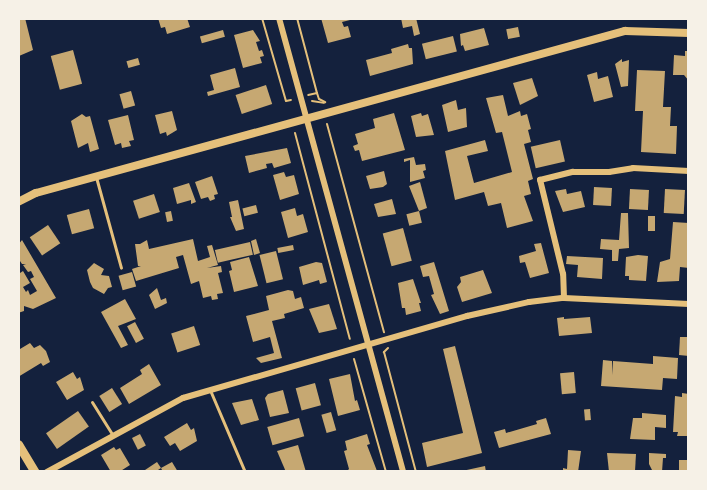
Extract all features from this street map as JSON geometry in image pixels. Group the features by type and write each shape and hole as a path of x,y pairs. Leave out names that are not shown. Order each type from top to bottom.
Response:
{"main road":[{"path":"18,444 35,472"}],"street":[{"path":"279,18 403,472"},
{"path":"18,202 36,193 96,176 625,31 689,33"},
{"path":"564,298 563,274 540,180 573,171 609,172 650,168 689,171"},
{"path":"47,472 183,398 348,347 368,345 529,302 564,298 689,304"}],"lane":[{"path":"96,176 121,268"},
{"path":"209,389 245,472"},
{"path":"92,402 113,435"}],"path":[{"path":"262,18 286,101 317,93 297,18"},
{"path":"328,121 386,339 388,347 384,352 416,472"},
{"path":"294,130 351,342 348,347 351,360 355,358 387,472"},
{"path":"384,332 394,329"}],"building":[{"path":"18,18 25,18 33,50 19,56"},
{"path":"158,18 187,18 190,27 167,34 165,27 161,28"},
{"path":"321,18 349,18 350,20 342,22 344,27 348,26 351,37 328,43"},
{"path":"401,18 416,18 420,34 414,36 412,26 403,28"},
{"path":"518,27 520,37 508,39 506,29"},
{"path":"484,28 489,45 465,51 463,45 461,46 460,34"},
{"path":"223,30 225,37 202,43 200,37"},
{"path":"253,30 260,41 256,42 259,51 262,50 264,56 260,57 262,63 243,68 234,35"},
{"path":"453,36 457,52 426,59 422,44"},
{"path":"408,44 409,48 412,48 413,64 370,76 366,60 392,53 391,49"},
{"path":"73,50 82,84 60,90 51,56"},
{"path":"685,51 689,51 689,81 684,75 673,75 674,55 685,56"},
{"path":"138,58 140,65 128,68 126,61"},
{"path":"622,59 622,62 629,60 628,86 621,87 615,64"},
{"path":"235,68 240,87 208,96 207,92 214,90 210,75"},
{"path":"637,70 665,71 663,107 671,107 670,126 677,126 676,154 641,152 643,111 635,111"},
{"path":"597,72 598,79 608,76 613,97 594,102 587,75"},
{"path":"532,78 538,96 520,105 513,83"},
{"path":"266,85 272,104 242,114 236,95"},
{"path":"131,91 135,105 124,109 119,94"},
{"path":"503,95 508,116 520,111 521,116 527,114 531,129 528,130 531,142 524,144 533,179 528,181 531,194 524,196 533,221 507,228 501,203 488,206 484,192 455,200 445,151 485,140 488,151 467,156 474,183 512,172 502,132 496,133 486,98"},
{"path":"456,100 458,110 466,108 467,127 448,132 442,105"},
{"path":"172,111 177,130 167,136 166,132 160,134 155,115"},
{"path":"394,113 405,150 362,161 359,150 355,151 353,146 358,144 355,134 375,128 373,119"},
{"path":"421,113 422,116 428,114 434,135 416,137 411,116"},
{"path":"82,114 86,117 90,116 99,149 90,152 88,143 78,148 71,121"},
{"path":"128,115 134,140 129,141 131,146 122,148 121,143 115,145 108,120"},
{"path":"560,140 565,161 536,168 531,147"},
{"path":"287,148 291,163 274,168 272,163 266,164 267,168 249,173 245,156"},
{"path":"414,157 416,165 425,164 426,170 423,171 425,178 410,182 410,160 404,162 404,159"},
{"path":"384,171 387,184 370,189 366,176"},
{"path":"284,172 286,177 294,175 299,194 280,200 273,175"},
{"path":"212,176 218,194 214,195 215,199 210,201 208,197 201,199 195,182"},
{"path":"420,182 427,208 419,211 409,186"},
{"path":"189,183 196,202 191,204 191,200 177,204 173,188"},
{"path":"594,187 612,188 611,206 593,205"},
{"path":"566,189 567,194 581,191 585,207 563,212 555,191"},
{"path":"630,189 649,190 648,210 629,209"},
{"path":"665,189 685,190 684,214 664,213"},
{"path":"154,194 160,212 139,219 133,201"},
{"path":"392,199 396,214 378,217 374,204"},
{"path":"238,200 244,229 236,231 230,217 232,217 229,202"},
{"path":"256,205 258,213 244,216 242,208"},
{"path":"295,208 297,216 303,214 308,232 288,238 281,212"},
{"path":"89,209 94,228 72,234 67,215"},
{"path":"171,211 173,221 167,222 165,212"},
{"path":"419,211 422,223 409,226 406,214"},
{"path":"621,213 628,213 629,248 619,249 618,261 612,261 612,250 600,249 601,239 619,240"},
{"path":"648,216 655,216 655,231 648,231"},
{"path":"673,222 689,223 689,268 680,267 679,281 657,282 660,262 670,259"},
{"path":"48,225 60,243 42,256 30,237"},
{"path":"403,228 412,261 392,266 383,233"},
{"path":"193,239 198,261 210,257 207,246 212,245 218,265 207,268 221,266 222,272 218,273 223,293 217,294 218,299 212,300 211,296 203,298 199,281 191,284 183,255 176,257 179,268 136,281 132,269 141,266 138,266 135,244 147,240 149,249"},
{"path":"256,239 260,253 254,255 251,241"},
{"path":"22,240 56,298 33,309 24,306 24,311 18,313 18,270 20,273 23,271 30,283 23,287 26,292 28,290 30,295 37,291 30,279 34,277 31,271 28,272 23,265 26,264 22,264 18,258 18,245"},
{"path":"250,242 253,255 218,263 215,250"},
{"path":"541,243 549,273 530,278 525,262 520,263 519,256 536,251 534,244"},
{"path":"293,245 294,250 278,253 277,248"},
{"path":"276,251 283,279 267,283 260,255"},
{"path":"567,256 603,258 602,279 577,277 578,265 566,264"},
{"path":"648,256 646,281 629,280 629,276 625,276 626,257"},
{"path":"249,257 258,286 234,292 229,271 232,270 230,262"},
{"path":"316,262 322,263 327,282 320,284 319,280 303,285 299,267"},
{"path":"434,262 449,311 440,314 431,295 434,294 429,276 423,277 420,266"},
{"path":"94,263 104,269 101,275 109,276 112,287 108,288 104,294 93,288 90,282 87,270"},
{"path":"483,270 492,293 462,302 457,287 461,282 460,277"},
{"path":"132,272 136,286 123,290 119,276"},
{"path":"413,279 421,303 419,303 421,311 406,315 405,308 402,308 398,283"},
{"path":"157,288 161,300 166,298 167,303 155,309 149,295"},
{"path":"288,290 293,291 295,299 301,297 304,308 284,314 285,318 272,321 282,358 261,363 256,358 274,353 270,337 253,342 246,316 269,310 266,296"},
{"path":"125,299 136,319 118,326 128,345 121,348 101,312"},
{"path":"329,304 337,329 319,333 309,309"},
{"path":"564,317 564,319 590,317 592,333 559,336 557,318"},
{"path":"135,322 144,339 136,343 127,326"},
{"path":"194,326 200,345 177,352 171,333"},
{"path":"680,337 689,337 689,356 679,355"},
{"path":"30,343 34,348 40,345 46,351 50,362 43,366 41,363 18,377 18,346 20,349"},
{"path":"455,346 482,453 427,467 422,443 463,433 443,349"},
{"path":"653,356 678,358 677,379 663,378 662,390 601,386 603,360 612,361 612,375 613,361 653,364"},
{"path":"149,364 161,385 129,404 120,388 142,374 140,370"},
{"path":"73,372 77,379 80,377 84,390 67,400 56,382"},
{"path":"574,372 576,393 562,394 560,373"},
{"path":"350,374 355,401 357,400 360,410 338,416 329,379"},
{"path":"315,383 321,405 302,410 296,388"},
{"path":"112,388 122,404 109,412 99,396"},
{"path":"283,390 289,413 270,417 265,398 268,394"},
{"path":"682,393 689,394 689,436 677,436 678,432 673,432 675,396 682,397"},
{"path":"252,399 259,420 241,425 232,403"},
{"path":"590,409 591,420 585,420 584,410"},
{"path":"78,411 89,427 57,449 46,433"},
{"path":"331,412 336,430 327,433 321,415"},
{"path":"642,413 666,415 666,428 655,427 655,440 630,439 633,418 642,418"},
{"path":"299,418 304,436 273,445 267,427"},
{"path":"546,418 551,434 499,448 494,432 505,429 506,433 537,424 536,421"},
{"path":"187,423 191,430 194,428 197,441 180,451 175,443 170,446 164,437"},
{"path":"140,434 146,446 138,450 132,438"},
{"path":"367,434 370,444 367,445 377,471 346,472 349,469 344,451 347,450 345,441"},
{"path":"298,445 306,472 286,472 277,451"},
{"path":"114,447 116,450 120,448 130,465 119,472 111,472 101,455"},
{"path":"568,450 581,451 578,472 563,472 563,468 567,469"},
{"path":"607,453 636,454 635,471 609,472"},
{"path":"649,453 666,454 666,458 663,458 662,472 653,472 649,464"},
{"path":"679,460 689,460 689,472 679,472"},
{"path":"157,462 161,468 155,472 146,472 145,470"},
{"path":"172,462 178,472 163,472 161,468"},
{"path":"485,466 486,472 462,472 462,471"}]}
